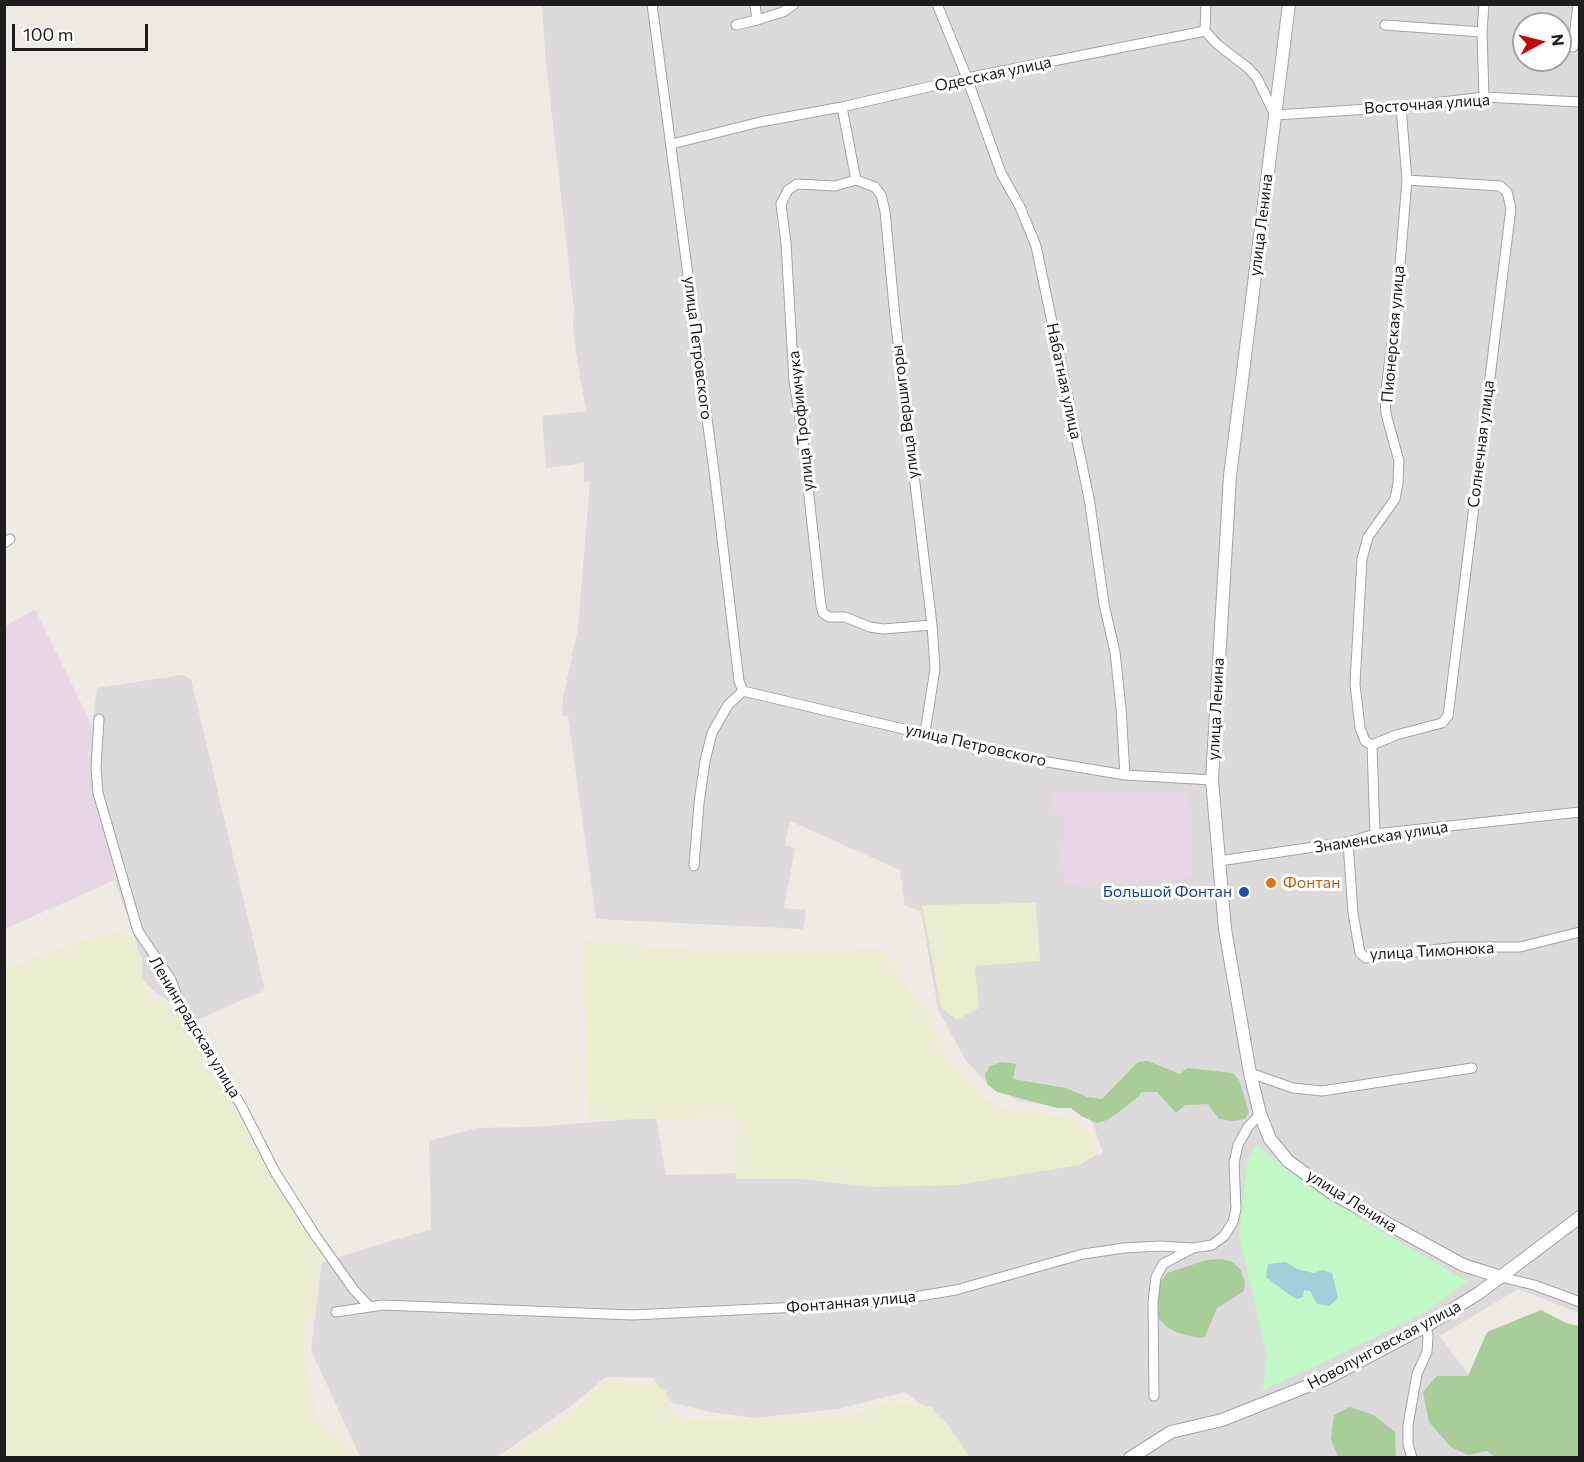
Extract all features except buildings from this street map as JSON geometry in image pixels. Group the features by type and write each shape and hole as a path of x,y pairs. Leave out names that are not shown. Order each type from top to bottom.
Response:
{"street":[{"name":"улица Петровского","path":"652,4 672,144 739,681 743,691 924,732 1030,759 1125,775 1212,780"},
{"path":"755,4 757,20"},
{"path":"736,25 783,12 794,4"},
{"name":"Набатная улица","path":"937,4 967,78 1001,173 1020,207 1036,246 1089,498 1104,604 1115,652 1125,775"},
{"path":"1206,4 1205,31 1257,78 1275,115"},
{"name":"улица Ленина","path":"1289,4 1230,476 1212,780 1223,918 1250,1073 1260,1114 1270,1139 1288,1161 1332,1193 1462,1266 1501,1277"},
{"path":"1484,4 1482,32 1484,97"},
{"path":"1573,47 1578,4"},
{"path":"1385,25 1482,32"},
{"name":"Одесская улица","path":"672,144 760,122 843,107 967,78 1205,31"},
{"name":"Восточная улица","path":"1275,115 1401,107 1484,97 1580,102"},
{"path":"843,107 856,180"},
{"name":"Пионерская улица","path":"1375,834 1372,745 1365,741 1360,728 1355,684 1362,559 1368,537 1395,499 1398,483 1399,462 1386,414 1385,398 1397,301 1407,180 1401,107"},
{"name":"улица Вершигоры","path":"856,180 875,187 881,195 885,211 912,471 936,669 924,732"},
{"name":"улица Трофимчука","path":"856,180 835,186 797,184 788,190 781,204 786,243 794,381 802,432 821,606 823,613 829,616 845,617 870,627 883,629 932,625"},
{"name":"Солнечная улица","path":"1372,745 1396,735 1442,723 1448,716 1511,208 1507,192 1500,186 1407,180"},
{"path":"694,867 702,782 712,733 728,705 743,691"},
{"name":"Ленинградская улица","path":"99,719 96,768 98,793 138,931 171,980 182,1009 242,1107 275,1172 315,1235 354,1290 369,1305"},
{"name":"Знаменская улица","path":"1219,861 1348,842 1375,834 1580,812"},
{"name":"улица Тимонюка","path":"1348,842 1353,913 1360,953 1366,958 1457,947 1520,947 1580,932"},
{"path":"1250,1073 1293,1088 1322,1091 1472,1068"},
{"name":"Фонтанная улица","path":"336,1312 369,1305 632,1314 800,1307 902,1299 956,1290 1083,1254 1124,1248 1166,1246 1193,1248 1212,1245 1229,1229 1236,1209 1234,1163 1238,1145 1248,1127 1260,1114"},
{"name":"Новолунговская улица","path":"1131,1457 1171,1432 1222,1420 1328,1378 1426,1326 1472,1298 1580,1217"},
{"path":"1154,1396 1153,1302 1156,1277 1163,1264 1166,1246"},
{"path":"1163,1264 1193,1248"},
{"path":"1501,1277 1534,1285 1580,1302"},
{"path":"1412,1458 1408,1444 1408,1425 1417,1374 1427,1352 1426,1326"}],"shaded area":[{"path":"542,5 1579,5 1579,1313 1518,1289 1440,1336 1493,1408 1515,1457 963,1457 932,1407 923,1406 905,1392 838,1409 755,1418 711,1412 673,1403 660,1390 654,1378 606,1377 570,1407 497,1457 360,1457 311,1350 322,1262 431,1229 429,1141 477,1128 534,1127 656,1117 666,1175 744,1173 983,1176 1103,1154 1093,1123 1074,1107 1018,1101 983,1079 966,1061 938,1009 921,911 905,906 900,870 790,821 785,845 795,848 784,908 806,910 803,929 596,919 568,716 562,715 563,698 578,628 590,481 584,482 584,463 546,468 542,416 586,411 576,353 574,310 546,63"},
{"path":"35,609 98,738 91,740 88,756 117,879 5,929 4,627"},
{"path":"182,675 191,679 265,990 190,1023 181,1009 155,992 143,980 137,945 107,857 86,779 97,688"},
{"path":"1053,790 1127,794 1188,793 1194,877 1063,886 1062,814 1052,811"}],"green space":[{"path":"1036,903 1040,961 975,966 979,1008 956,1020 941,1007 922,905"},
{"path":"122,931 133,940 142,958 142,975 150,997 171,1008 188,1021 323,1246 315,1305 303,1327 305,1357 318,1419 358,1457 5,1457 4,969 84,940"},
{"path":"584,941 729,953 879,949 894,964 911,992 926,1010 946,1055 985,1098 1007,1110 1053,1115 1079,1121 1094,1140 1094,1156 1080,1165 957,1185 874,1187 800,1179 736,1179 737,1118 587,1120"},
{"path":"1148,1061 1180,1074 1187,1068 1233,1073 1239,1080 1249,1112 1245,1119 1233,1121 1219,1119 1208,1104 1185,1105 1176,1113 1157,1092 1141,1092 1119,1112 1097,1123 1081,1116 1071,1108 1057,1108 997,1092 987,1084 985,1074 990,1066 1002,1062 1016,1064 1013,1079 1066,1088 1087,1097 1102,1099 1138,1062"},
{"path":"1255,1145 1329,1200 1468,1282 1422,1314 1262,1390 1267,1356 1239,1236 1247,1163"},
{"path":"1207,1260 1231,1261 1240,1269 1245,1282 1244,1291 1217,1308 1205,1337 1198,1338 1178,1333 1167,1327 1159,1319 1158,1308 1159,1284 1167,1273"},
{"path":"1541,1310 1566,1323 1579,1326 1579,1457 1495,1457 1487,1451 1468,1455 1451,1447 1429,1422 1423,1392 1437,1376 1468,1376 1487,1332"},
{"path":"604,1380 649,1384 666,1391 671,1411 686,1420 841,1417 893,1402 925,1405 945,1421 968,1457 500,1457 569,1416"},
{"path":"1349,1407 1374,1415 1395,1432 1396,1457 1338,1457 1331,1439 1334,1415"}],"water":[{"path":"1286,1262 1297,1269 1313,1273 1323,1270 1332,1273 1338,1298 1329,1306 1317,1304 1310,1291 1304,1290 1303,1297 1297,1299 1288,1294 1266,1277 1268,1264"}],"place":[{"name":"Фонтан","path":"1271,883"},
{"name":"Большой Фонтан","path":"1244,892"}]}
